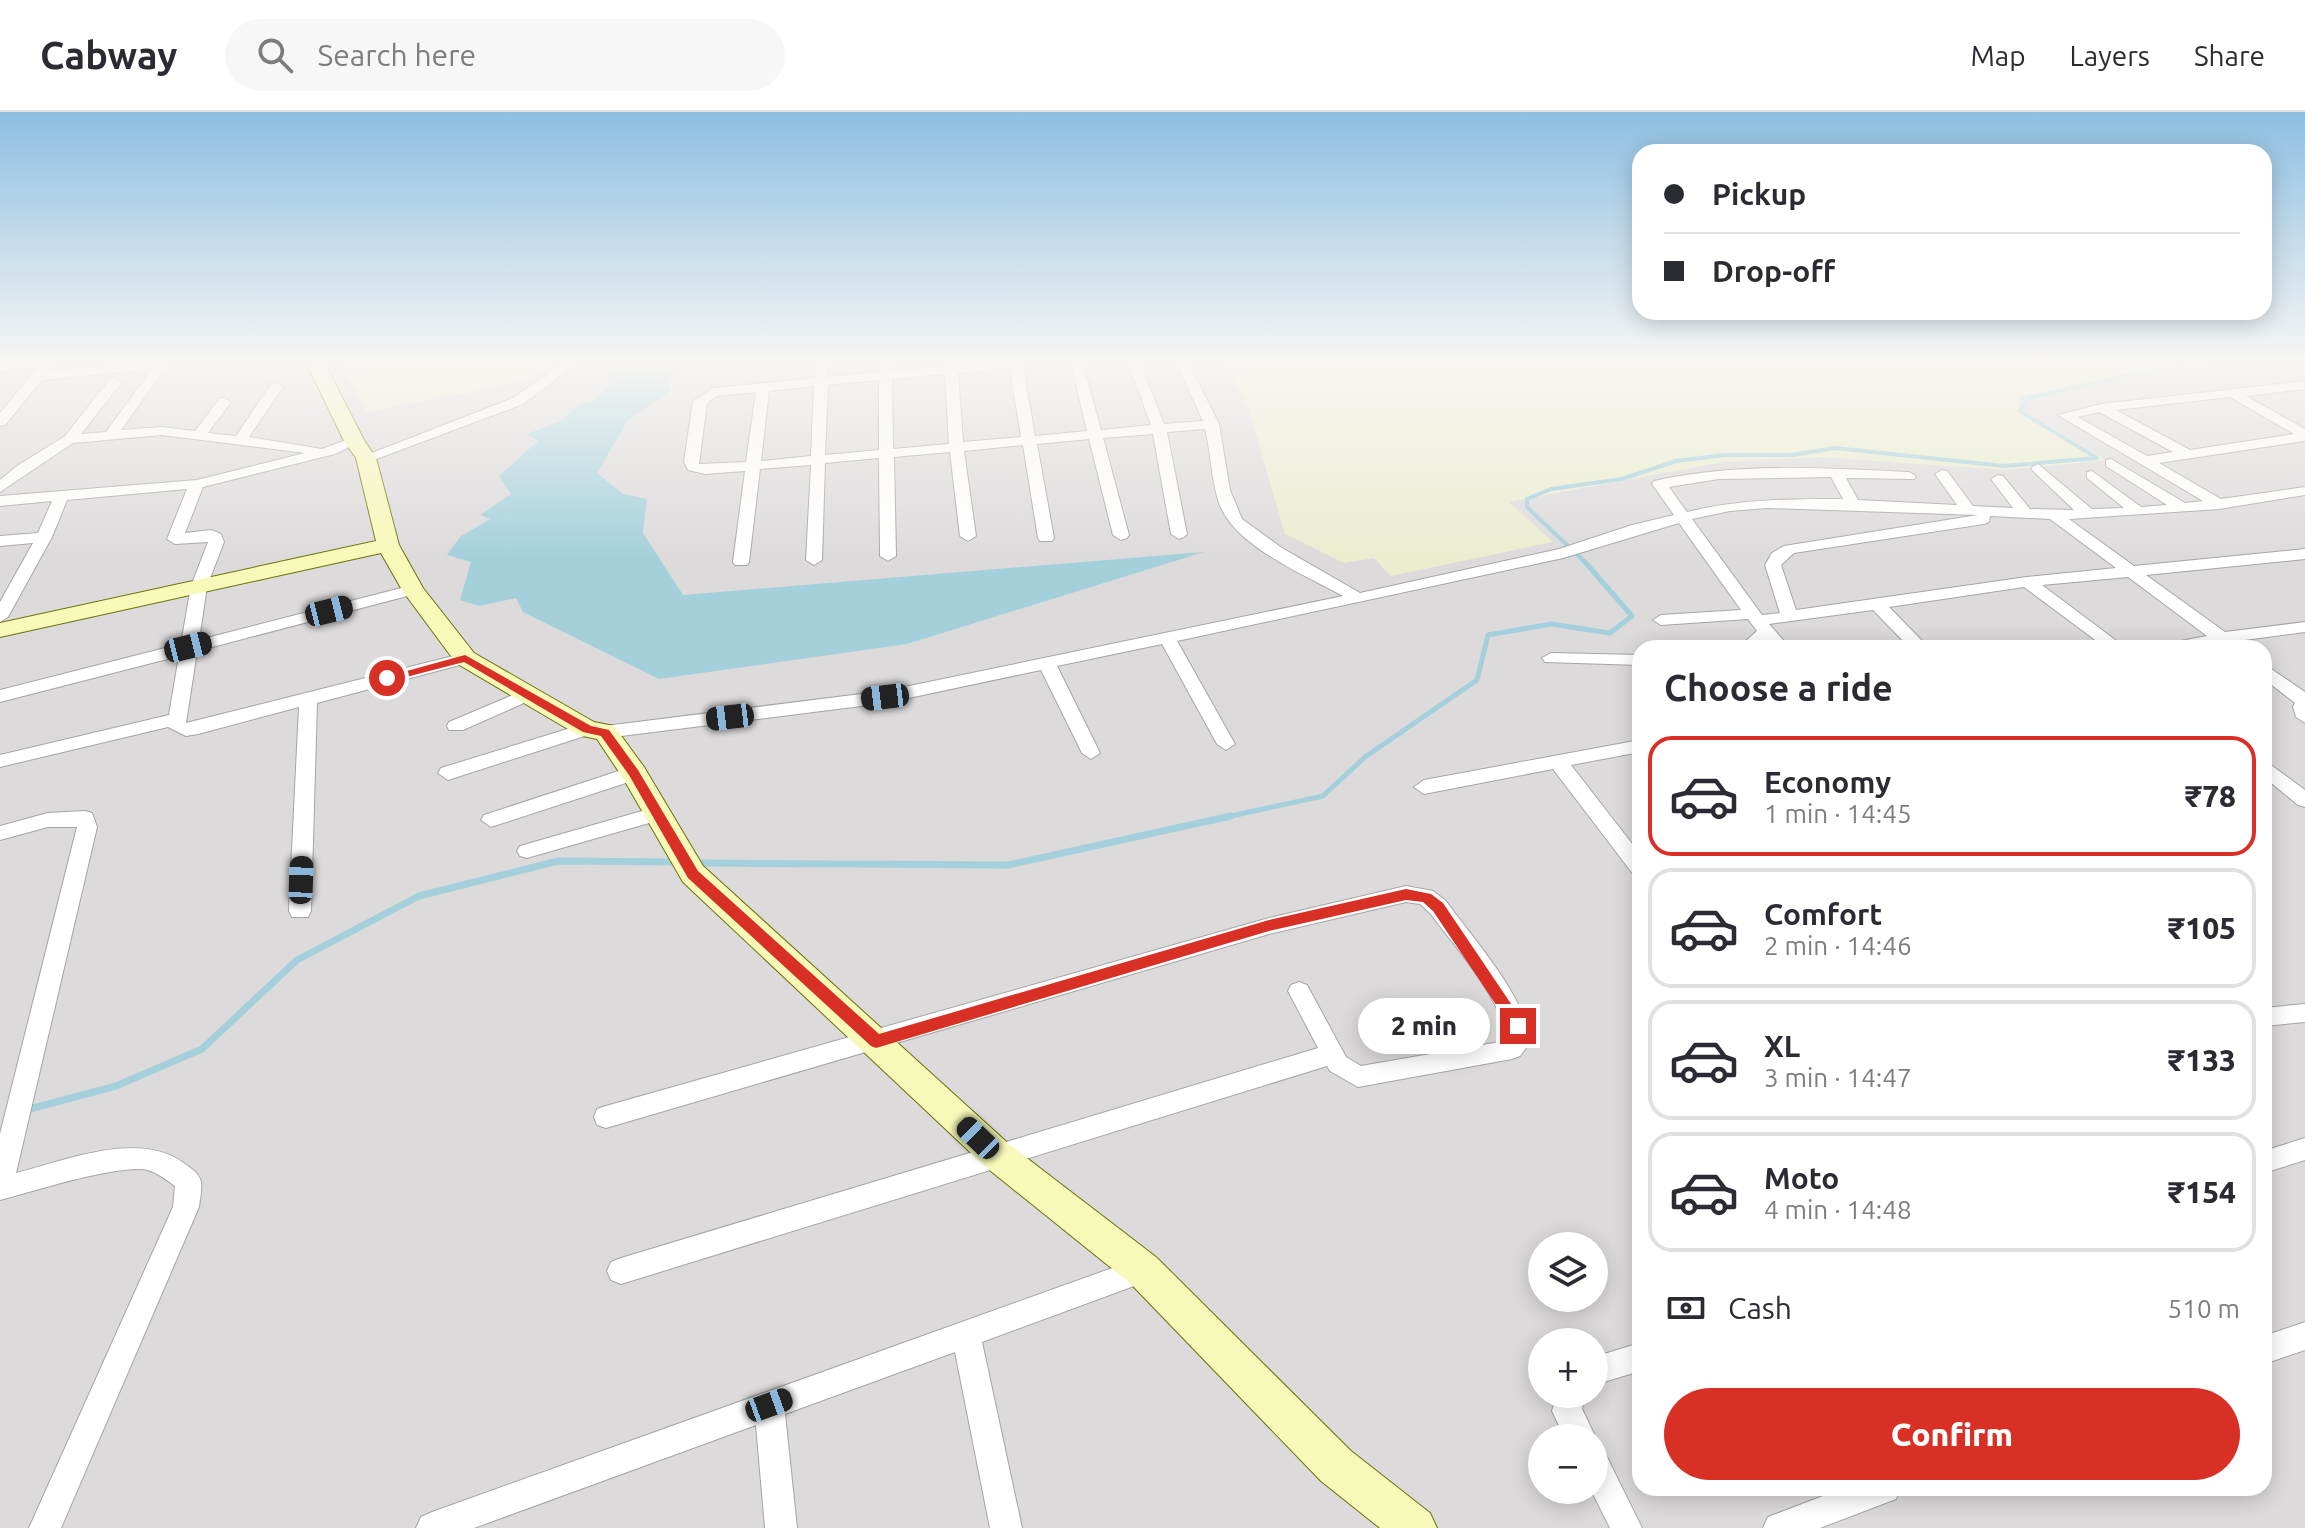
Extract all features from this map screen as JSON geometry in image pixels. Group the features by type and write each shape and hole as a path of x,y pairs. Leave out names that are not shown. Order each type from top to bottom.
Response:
{"street":[{"path":"0,488 22,469 70,439 80,426"},
{"path":"111,434 117,426"},
{"path":"198,437 206,426"},
{"path":"240,440 249,426"},
{"path":"348,426 360,450 388,545 413,590 465,658 596,731 634,773 693,874 999,1157 1143,1270 1336,1466 1415,1528"},
{"path":"70,439 162,431 330,451 360,450 437,426"},
{"path":"696,426 691,462 693,467 705,470 1184,426"},
{"path":"741,562 757,426"},
{"path":"814,560 821,426"},
{"path":"886,426 888,556"},
{"path":"955,426 968,536"},
{"path":"1028,426 1046,538"},
{"path":"1093,426 1121,535"},
{"path":"1212,426 1227,503 1236,522 1256,538 1358,598"},
{"path":"2084,426 2219,504"},
{"path":"2135,426 2187,454"},
{"path":"1159,428 1179,534"},
{"path":"2144,461 2305,436"},
{"path":"0,501 197,484 330,451"},
{"path":"2111,463 2181,507"},
{"path":"2038,468 2088,514"},
{"path":"0,470 22,469"},
{"path":"1836,473 1853,504"},
{"path":"1774,640 1660,487 1662,482 1719,475 1836,473 1909,476"},
{"path":"1942,474 1968,510"},
{"path":"2092,475 2138,512"},
{"path":"1998,479 2025,513"},
{"path":"197,484 175,539 215,537 199,586 176,726 186,730 465,658"},
{"path":"448,773 596,731 885,697 1358,598 1571,550 1637,528 1747,504 1853,504 2054,515 2138,512 2305,491"},
{"path":"0,617 44,537 61,497"},
{"path":"1790,616 1773,565 1778,556 1790,549 2025,513"},
{"path":"2054,515 2224,640"},
{"path":"0,541 44,537"},
{"path":"0,630 388,545"},
{"path":"1661,620 1758,622 2027,582 2305,554"},
{"path":"2027,582 2106,640"},
{"path":"0,696 413,590"},
{"path":"1877,604 1912,640"},
{"path":"1750,640 1758,622"},
{"path":"2242,640 2305,627"},
{"path":"1166,636 1226,744"},
{"path":"1551,658 1632,660"},
{"path":"1046,662 1091,753"},
{"path":"2272,676 2305,701 2302,714 2305,717"},
{"path":"456,726 527,695"},
{"path":"300,911 308,699"},
{"path":"0,761 178,719"},
{"path":"1424,787 1632,748"},
{"path":"1559,763 1632,859"},
{"path":"491,820 634,773"},
{"path":"2272,773 2305,800"},
{"path":"527,851 656,814"},
{"path":"0,833 71,816 85,818 87,827 0,1186 143,1158 171,1168 188,1181 186,1207 45,1528"},
{"path":"606,1117 1269,926 1406,894 1426,897 1438,907 1507,1006 1518,1026 1520,1040 1512,1049 1502,1052 1368,1077 1349,1074 1332,1054 1299,991"},
{"path":"2272,1016 2305,1013"},
{"path":"621,1271 1332,1054"},
{"path":"2272,1159 2305,1149"},
{"path":"432,1528 1143,1270"},
{"path":"966,1334 1006,1528"},
{"path":"2272,1347 2305,1336"},
{"path":"1608,1367 1632,1359"},
{"path":"769,1405 781,1528"},
{"path":"1608,1492 1626,1528"},
{"path":"1779,1528 1864,1496"}],"shaded area":[{"path":"0,426 2305,426 2305,1528 0,1528"}],"green space":[{"path":"1254,426 2049,426 2106,460 2006,470 1821,457 1722,462 1509,502 1553,542 1391,576 1374,558 1344,563 1285,534"}],"water":[{"path":"548,426 624,426 597,473 623,494 647,499 643,533 683,595 1204,552 907,644 659,679 523,612 516,598 479,606 460,600 471,562 447,555 460,537 490,519 480,515 511,494 499,476 538,441 527,434"}],"waterway":[{"path":"1586,563 1527,507 1527,499 1551,489 1622,479 1676,461 1725,455 1792,455 1835,448 2004,466 2097,458 2045,426"},
{"path":"1222,818 1323,796 1365,757 1477,680 1488,635 1551,624 1610,633 1632,616 1586,563"},
{"path":"696,863 1008,865 1231,816"},
{"path":"26,1110 116,1086 202,1049 297,960 419,896 558,861 677,862"}],"route":[{"path":"387,678 465,658 587,729 605,732 634,773 693,874 876,1041 1269,926 1406,894 1426,897 1438,907 1518,1026"}]}
